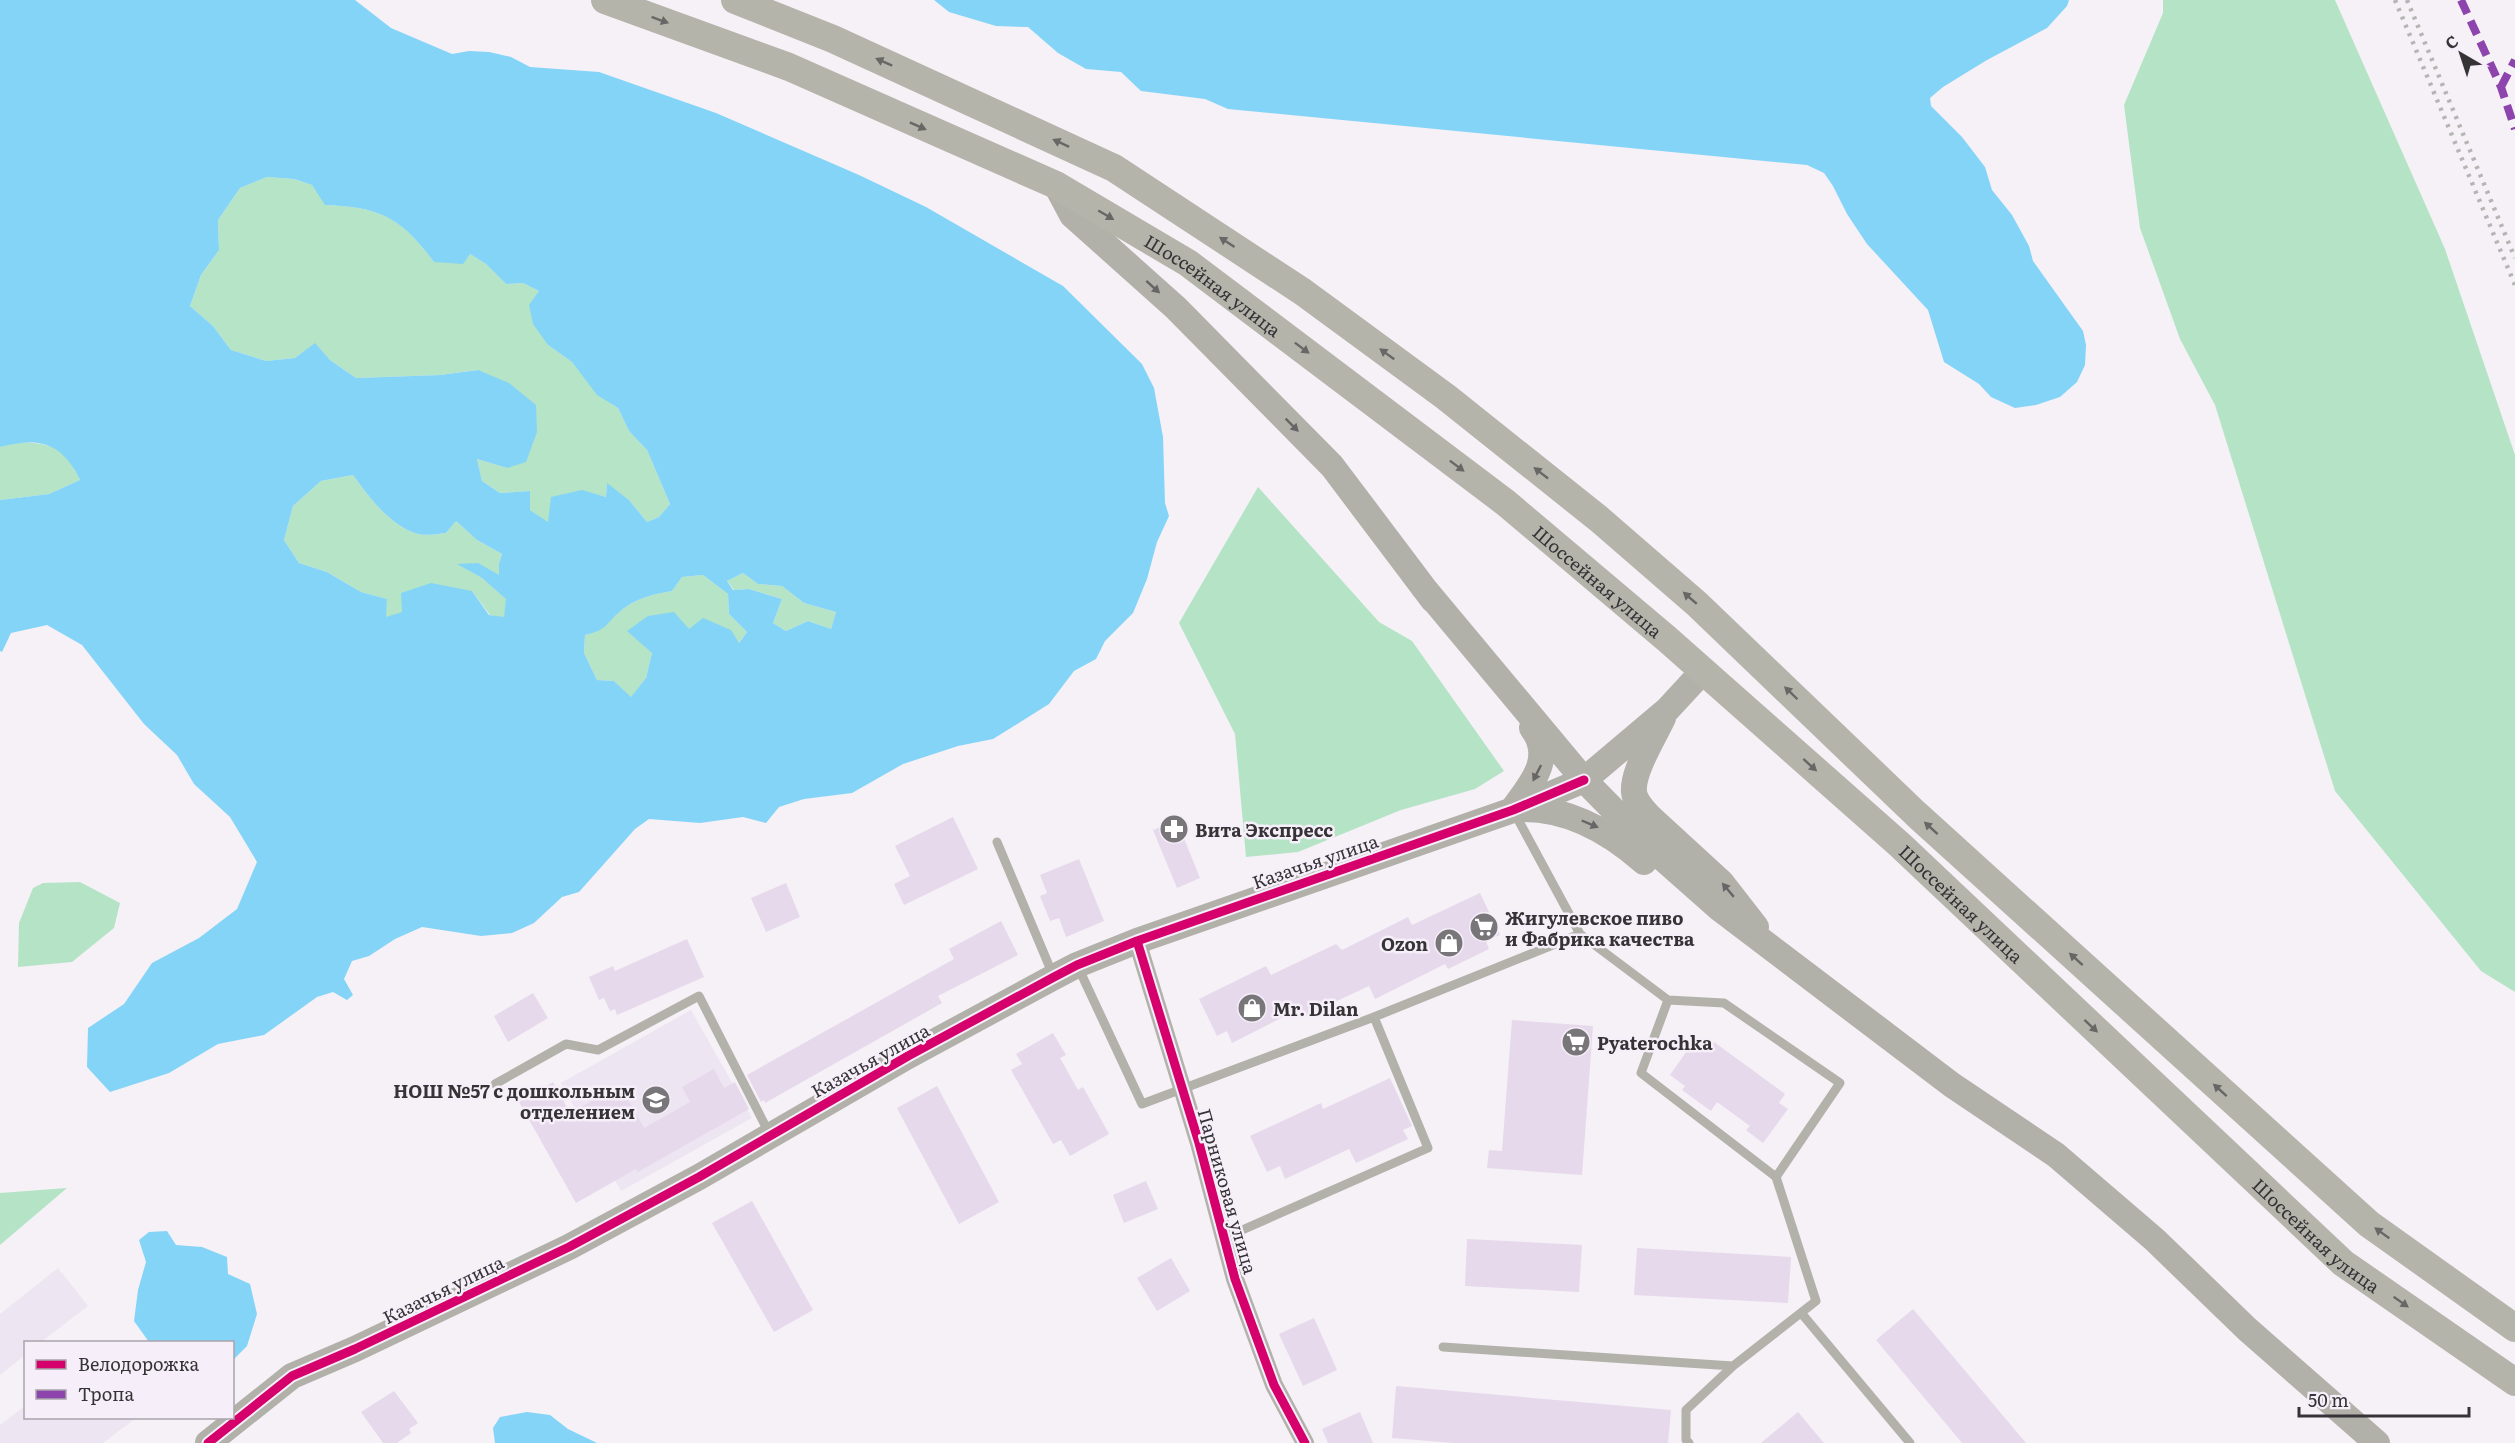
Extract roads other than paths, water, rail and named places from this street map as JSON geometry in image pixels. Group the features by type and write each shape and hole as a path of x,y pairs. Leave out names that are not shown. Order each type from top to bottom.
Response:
{"main road":[{"path":"605,0 789,67 1056,185"},
{"name":"Шоссейная улица","path":"735,0 833,39 1114,168 1303,292 1446,397 1599,519 1733,638 1916,814 2370,1224 2515,1328"},
{"name":"Шоссейная улица","path":"1056,185 1072,215 1176,308 1332,466 1537,735 1542,747 1542,762 1536,776 1513,810"},
{"name":"Шоссейная улица","path":"1056,185 1188,263 1506,502 1703,671 1900,845 2343,1263 2515,1382"},
{"name":"Шоссейная улица","path":"1423,587 1584,780 1651,849 1705,896 1777,953 1952,1085 2056,1155 2155,1240 2247,1329 2377,1443"},
{"name":"Казачья улица","path":"208,1443 292,1376 355,1350 569,1247 699,1177 908,1056 1077,965 1137,941 1513,810 1584,780 1667,710 1733,638"},
{"name":"Шоссейная улица","path":"1667,710 1637,774 1634,792 1638,804 1648,816 1721,882 1777,953"},
{"name":"Казачья улица","path":"1513,810 1542,810 1597,826 1624,844 1654,871 1705,896"}],"street":[{"name":"Парниковая улица","path":"1137,941 1199,1143 1235,1279 1274,1385 1305,1443"}],"lane":[{"path":"1513,810 1580,934 1668,1000 1724,1003 1840,1083 1776,1177"},
{"path":"997,842 1054,977"},
{"path":"1077,965 1142,1104 1374,1017 1580,934"},
{"path":"495,1084 566,1044 598,1050 699,996 770,1135"},
{"path":"1668,1000 1641,1073 1776,1177 1816,1301 1733,1366 1686,1410 1686,1440 1689,1443"},
{"path":"1224,1238 1428,1148 1374,1017"},
{"path":"1802,1314 1910,1443"},
{"path":"1443,1347 1733,1366"}],"water":[{"path":"0,0 355,0 391,28 452,54 469,51 489,52 511,57 530,67 599,72 716,113 859,175 926,207 1063,286 1142,364 1154,388 1163,437 1165,503 1169,516 1157,542 1147,579 1133,613 1105,641 1096,659 1074,671 1049,704 993,739 958,746 903,764 852,793 804,799 779,807 766,823 743,817 700,823 649,819 635,829 579,892 562,897 534,923 512,933 481,936 422,927 395,939 369,956 352,961 344,979 353,995 347,1000 333,992 317,997 264,1035 218,1044 169,1073 110,1092 87,1067 88,1028 124,1004 152,963 199,938 237,909 257,862 230,817 194,784 177,755 144,724 82,645 47,625 11,633 2,652 0,651 0,500 49,494 80,480 65,457 48,446 26,443 0,447","holes":["267,177 294,179 312,185 325,205 375,212 400,225 434,262 463,264 470,254 486,264 506,284 523,283 539,291 529,305 533,324 548,345 572,362 597,395 618,408 629,431 647,450 670,504 659,517 647,522 629,500 607,483 606,497 582,490 551,497 548,522 530,510 530,491 500,493 482,481 477,459 507,468 526,462 537,432 536,405 509,383 478,370 440,375 356,378 330,360 315,343 295,358 266,361 231,350 213,326 190,306 201,275 219,250 218,220 240,188","353,475 381,510 408,530 425,535 446,533 456,521 477,540 502,554 499,575 478,563 457,564 482,578 506,599 504,617 489,615 472,591 431,583 401,593 402,612 386,617 387,599 361,592 327,572 299,563 284,540 293,506 321,481","743,573 758,584 782,586 804,603 836,612 831,629 808,621 786,631 773,623 782,599 749,589 733,590 727,581","703,575 728,594 729,614 747,632 739,643 731,630 703,618 689,629 674,612 648,616 627,631 652,653 646,678 631,697 614,681 597,680 584,653 585,635 599,631 634,602 672,591 682,577"]},
{"path":"934,0 2069,0 2067,6 2047,28 1987,60 1943,87 1930,98 1931,106 1962,137 1985,167 1992,190 2012,215 2029,246 2033,261 2083,331 2086,345 2085,365 2077,382 2060,397 2036,405 2015,408 1991,397 1979,384 1944,362 1928,310 1867,244 1824,173 1807,165 1228,109 1205,99 1141,91 1121,72 1086,69 1058,53 1028,27 996,26 949,12"},
{"path":"167,1231 176,1245 202,1247 227,1257 228,1274 250,1284 257,1314 247,1346 234,1359 234,1341 148,1341 134,1321 138,1290 146,1262 139,1240 149,1232"},
{"path":"527,1412 550,1415 568,1429 597,1443 495,1443 493,1428 500,1417"}],"railway":[{"path":"2395,0 2515,285"},
{"path":"2407,0 2515,258"}],"place":[{"name":"Вита Экспресс","path":"1174,829"},
{"name":"Жигулевское пиво и Фабрика качества","path":"1484,927"},
{"name":"Ozon","path":"1449,943"},
{"name":"Mr. Dilan","path":"1252,1008"},
{"name":"Pyaterochka","path":"1576,1042"},
{"name":"НОШ №57 с дошкольным отделением","path":"656,1100"}]}
